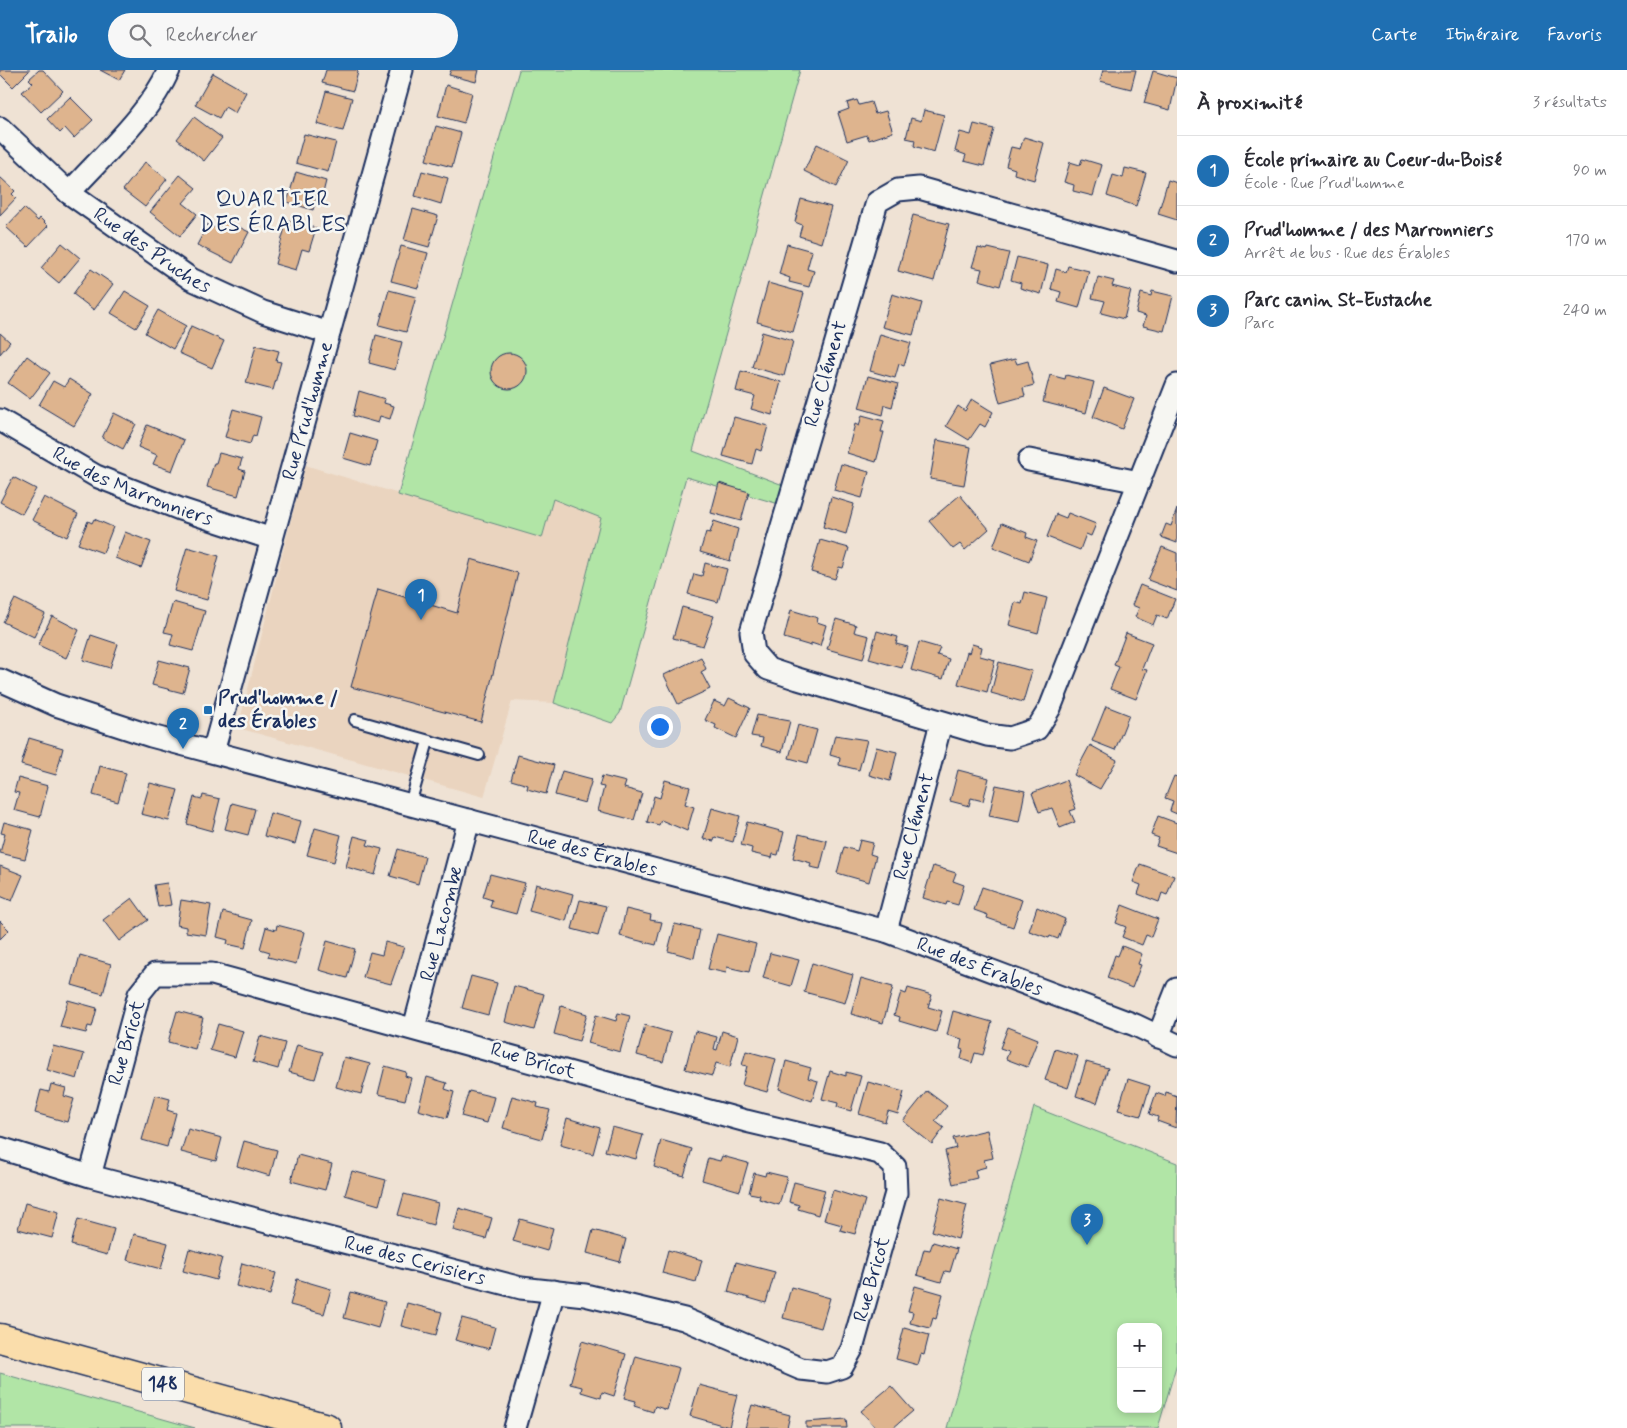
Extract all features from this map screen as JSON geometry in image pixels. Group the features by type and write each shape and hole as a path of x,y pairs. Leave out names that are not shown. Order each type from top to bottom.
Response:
{"main road":[{"name":"148","path":"0,1338 327,1428"}],"street":[{"path":"69,193 141,112 164,81 169,70"},
{"name":"Rue Prud'homme","path":"213,752 402,70"},
{"name":"Rue des Pruches","path":"0,128 69,193 191,279 263,312 329,333"},
{"name":"Rue Clément","path":"1177,262 919,188 898,190 877,202 751,632 754,653 768,669 941,723 987,735 1010,738 1037,729 1050,708 1177,385"},
{"name":"Rue des Marronniers","path":"0,420 96,476 180,509 272,539"},
{"path":"1029,460 1139,482"},
{"name":"Rue des Érables","path":"2,687 98,719 213,752 886,931 1135,1026 1168,1041"},
{"name":"Rue Clément","path":"886,931 941,723"},
{"name":"Rue Lacombe","path":"414,1028 469,820"},
{"name":"Rue Bricot","path":"90,1176 139,994 155,974 212,974 414,1028 746,1121 880,1153 895,1167 896,1193 852,1349 842,1367 827,1372"},
{"path":"1168,1041 1177,989"},
{"name":"Rue des Cerisiers","path":"0,1148 90,1176 521,1288 585,1295 684,1319 801,1369 827,1372"},
{"path":"515,1428 554,1291"}],"lane":[{"path":"355,720 479,755"},
{"path":"410,804 428,741"}],"shaded area":[{"path":"305,465 542,538 553,499 602,518 554,703 512,701 484,797 238,728"}],"green space":[{"path":"519,70 800,70 693,451 783,485 779,504 686,477 620,713 612,723 554,703 601,518 553,499 542,538 398,495"},
{"path":"1034,1107 1177,1163 1177,1363 1158,1428 947,1428"},
{"path":"0,1373 195,1428 0,1428"}],"building":[{"path":"0,70 30,70 13,87 0,74"},
{"path":"39,70 43,70 63,91 41,112 22,92 33,83 29,79"},
{"path":"100,70 125,70 119,80"},
{"path":"326,70 356,70 358,72 353,91 322,83"},
{"path":"451,70 479,70 476,82 449,75"},
{"path":"1103,70 1136,70 1131,89 1100,81"},
{"path":"1153,71 1177,78 1170,110 1144,103"},
{"path":"213,73 246,92 235,113 225,107 219,118 195,105"},
{"path":"446,85 472,93 464,123 438,116"},
{"path":"326,91 352,98 343,131 317,124"},
{"path":"70,97 93,120 74,138 65,128 60,133 47,119"},
{"path":"857,100 859,105 871,102 875,114 886,111 893,132 869,140 867,135 847,141 838,113 849,109 847,103"},
{"path":"924,110 944,115 934,152 914,146 915,140 906,138 911,118 921,121"},
{"path":"194,117 222,138 204,161 177,139"},
{"path":"974,124 994,129 984,166 964,161 966,155 955,151 960,132 971,135"},
{"path":"436,126 461,133 452,167 426,160"},
{"path":"304,134 336,142 328,172 296,163"},
{"path":"1024,137 1044,143 1034,180 1014,174 1015,169 1006,166 1011,147 1020,149"},
{"path":"817,144 849,160 836,187 804,171"},
{"path":"1082,159 1102,165 1093,196 1073,191 1074,185 1064,182 1070,162 1080,165"},
{"path":"145,162 167,179 145,207 123,190"},
{"path":"1125,168 1146,173 1136,206 1107,196 1113,175 1123,178"},
{"path":"422,171 448,178 441,204 415,196"},
{"path":"296,172 326,181 322,197 317,195 313,210 287,202"},
{"path":"180,175 196,188 183,203 197,214 180,236 150,212"},
{"path":"0,177 15,191 12,194 16,198 0,215"},
{"path":"1168,180 1177,183 1177,220 1158,214"},
{"path":"801,199 831,207 821,243 799,236 802,225 795,222"},
{"path":"24,208 38,221 40,218 48,226 28,247 6,227"},
{"path":"413,209 438,216 429,247 404,240"},
{"path":"913,215 949,224 934,281 898,271"},
{"path":"223,219 249,232 233,263 197,245 208,224 218,229"},
{"path":"287,220 316,228 309,251 302,249 296,270 275,264"},
{"path":"62,243 80,258 59,283 41,268"},
{"path":"787,244 812,251 807,269 814,271 809,287 789,282 790,278 779,274"},
{"path":"401,246 428,253 418,288 391,281"},
{"path":"978,248 987,250 988,248 1009,253 1000,286 979,280 982,269 972,267"},
{"path":"1017,257 1048,265 1041,294 1020,288 1021,283 1011,280"},
{"path":"1068,266 1089,271 1079,308 1058,302 1061,292 1051,289 1056,269 1066,272"},
{"path":"91,269 113,284 94,310 73,294"},
{"path":"1098,277 1114,281 1112,286 1131,291 1124,319 1101,313 1105,301 1092,298"},
{"path":"768,283 804,293 793,332 757,322"},
{"path":"389,290 416,297 406,332 379,325"},
{"path":"125,291 150,306 136,328 111,313"},
{"path":"1152,291 1173,296 1164,331 1143,326 1146,316 1136,313 1141,293 1151,296"},
{"path":"892,294 922,303 913,335 882,327"},
{"path":"158,310 186,326 173,349 145,333"},
{"path":"191,326 224,341 212,368 179,353"},
{"path":"762,332 793,341 784,376 752,367"},
{"path":"0,333 10,342 0,354"},
{"path":"880,334 911,343 904,366 899,364 895,378 870,371"},
{"path":"376,335 402,342 395,370 369,363"},
{"path":"256,345 279,351 276,361 281,362 273,390 246,383"},
{"path":"509,353 516,354 522,358 526,364 526,378 522,384 516,388 509,389 502,388 496,384 492,378 491,371 492,364 496,358 502,354"},
{"path":"27,356 50,373 30,399 8,383"},
{"path":"1015,359 1017,364 1028,361 1034,385 1023,388 1025,396 1000,403 990,365"},
{"path":"741,371 781,382 772,415 751,409 755,396 736,391"},
{"path":"1050,375 1065,379 1066,375 1094,382 1086,413 1043,402"},
{"path":"868,376 898,384 892,407 885,405 883,415 859,408"},
{"path":"69,379 93,394 74,426 39,405 53,381 64,387"},
{"path":"1104,388 1134,399 1122,429 1093,417"},
{"path":"359,391 385,399 384,403 394,406 390,419 380,416 378,423 353,416"},
{"path":"972,399 993,412 985,427 980,424 969,440 946,426 958,406 965,411"},
{"path":"233,409 261,417 256,436 253,435 250,444 225,437"},
{"path":"114,413 136,424 123,449 102,438"},
{"path":"862,415 884,421 881,432 884,432 876,462 847,453 855,424 859,426"},
{"path":"734,417 768,426 761,451 756,449 752,464 723,456"},
{"path":"147,425 184,440 172,471 153,464 157,455 138,447"},
{"path":"350,433 377,441 370,466 343,458"},
{"path":"937,440 971,447 964,485 930,479"},
{"path":"219,453 242,459 239,469 245,471 238,496 207,487"},
{"path":"841,464 869,472 862,498 834,490"},
{"path":"13,477 36,489 22,514 0,502"},
{"path":"719,483 749,492 741,521 711,513"},
{"path":"960,495 989,529 965,550 960,544 953,549 929,521"},
{"path":"44,497 78,514 67,537 32,520"},
{"path":"831,497 854,504 846,534 823,527"},
{"path":"1177,509 1177,543 1161,537 1166,524 1171,526"},
{"path":"1068,513 1096,524 1091,536 1086,534 1080,550 1047,537 1056,514 1066,518"},
{"path":"94,519 113,527 103,553 78,544 88,521 92,523"},
{"path":"714,521 738,529 730,561 700,552 706,532 710,533"},
{"path":"1002,523 1027,533 1026,537 1037,541 1029,561 993,547"},
{"path":"125,532 151,542 141,568 115,558"},
{"path":"820,540 849,548 843,568 839,567 835,579 811,572"},
{"path":"187,547 219,556 207,600 174,591"},
{"path":"1162,547 1177,553 1177,591 1148,580"},
{"path":"471,559 518,573 481,722 351,687 378,589 457,613"},
{"path":"705,563 727,569 718,602 688,594 694,574 702,576"},
{"path":"1140,585 1175,599 1167,619 1157,615 1153,625 1135,617 1139,608 1132,605"},
{"path":"1025,592 1047,598 1038,633 1009,625 1015,602 1022,604"},
{"path":"15,599 45,614 34,637 3,622"},
{"path":"173,602 205,611 193,651 170,645 173,634 164,632"},
{"path":"682,607 714,616 703,646 673,638"},
{"path":"791,610 818,618 817,622 826,625 820,646 811,643 811,646 784,638"},
{"path":"52,616 79,630 66,658 38,645"},
{"path":"836,619 856,625 854,632 869,636 863,659 827,649"},
{"path":"877,631 898,637 896,644 908,647 902,668 869,659"},
{"path":"1126,633 1152,643 1142,669 1147,670 1136,699 1110,689 1119,667 1114,665"},
{"path":"91,635 118,644 110,668 83,660"},
{"path":"919,642 940,648 937,655 949,659 943,679 911,670"},
{"path":"972,644 982,647 980,656 995,660 987,692 958,684 967,652 969,653"},
{"path":"701,657 706,669 701,672 710,689 678,704 664,675"},
{"path":"159,660 190,668 183,693 152,685"},
{"path":"999,662 1032,671 1023,702 991,693"},
{"path":"729,698 750,708 736,738 715,728 716,725 705,720 714,701 725,706"},
{"path":"1106,706 1129,715 1115,750 1092,741"},
{"path":"757,715 790,721 782,752 761,746 763,738 751,736"},
{"path":"798,725 817,730 808,763 789,758"},
{"path":"835,735 867,740 859,770 839,765 840,758 830,755"},
{"path":"29,738 63,748 56,775 21,765"},
{"path":"1090,745 1117,760 1100,789 1074,775"},
{"path":"876,747 897,752 890,781 869,775"},
{"path":"518,755 554,765 546,794 527,789 528,785 511,780"},
{"path":"100,766 126,773 118,802 93,795"},
{"path":"958,770 989,778 983,801 971,798 969,806 950,801"},
{"path":"562,771 592,779 585,803 555,795"},
{"path":"602,776 626,782 624,788 642,793 634,820 598,811 604,787 599,786"},
{"path":"1174,776 1177,777 1177,814 1170,811 1173,801 1165,798"},
{"path":"18,778 48,786 40,817 14,810 19,793 14,792"},
{"path":"665,780 690,787 685,804 694,807 687,831 661,820 659,825 647,822 654,796 660,798"},
{"path":"1066,780 1076,809 1070,811 1075,822 1060,828 1052,808 1039,812 1032,793"},
{"path":"150,783 178,790 169,821 141,814"},
{"path":"996,785 1025,791 1019,822 989,816"},
{"path":"203,795 220,799 212,831 187,824 194,797 202,799"},
{"path":"232,803 255,809 248,835 225,829"},
{"path":"712,808 740,816 733,842 715,837 714,841 703,839"},
{"path":"270,813 301,821 295,844 264,836"},
{"path":"1158,816 1177,823 1177,853 1156,846 1159,838 1151,835"},
{"path":"4,822 33,830 25,859 0,853 5,834 1,833"},
{"path":"747,822 784,832 778,855 773,854 772,858 751,853 752,848 741,845"},
{"path":"315,828 341,835 334,862 307,855"},
{"path":"799,834 827,841 820,869 810,867 811,863 793,858"},
{"path":"354,836 369,840 367,845 382,849 375,875 346,867"},
{"path":"860,840 873,843 870,854 876,856 869,882 837,873 844,847 857,851"},
{"path":"398,849 425,857 418,884 390,876"},
{"path":"1140,864 1174,876 1167,895 1162,893 1159,902 1138,894 1141,885 1133,882"},
{"path":"0,866 23,875 12,901 0,896"},
{"path":"933,866 956,873 953,881 964,885 958,905 947,902 946,905 923,898"},
{"path":"490,874 525,883 516,914 490,907 492,900 483,897"},
{"path":"167,883 171,905 158,907 154,885"},
{"path":"536,884 573,894 566,921 529,911"},
{"path":"982,887 1022,900 1013,927 987,918 988,915 974,910"},
{"path":"132,898 148,920 119,941 103,920"},
{"path":"181,900 211,905 206,935 186,932 186,927 177,925"},
{"path":"580,900 606,906 598,936 572,929"},
{"path":"1122,905 1158,919 1151,937 1146,935 1142,945 1122,937 1126,927 1116,923"},
{"path":"1037,907 1065,919 1058,939 1029,931"},
{"path":"626,909 651,915 650,920 662,922 656,945 620,936"},
{"path":"223,912 252,920 245,948 227,944 228,940 217,937"},
{"path":"0,921 9,930 0,939"},
{"path":"675,924 700,930 694,958 668,951"},
{"path":"277,925 304,932 296,964 268,957 270,952 260,949 266,927 276,930"},
{"path":"717,934 756,944 749,972 727,967 726,973 708,969"},
{"path":"327,941 355,949 347,978 319,970"},
{"path":"385,942 404,947 391,984 363,977 370,952 382,955"},
{"path":"1122,946 1142,954 1138,964 1141,965 1132,988 1107,978 1115,955 1118,956"},
{"path":"770,953 799,960 791,986 763,978"},
{"path":"80,955 111,964 103,994 72,985"},
{"path":"812,963 853,975 845,1003 804,992"},
{"path":"471,976 497,983 488,1015 462,1008"},
{"path":"861,978 893,987 883,1023 851,1014"},
{"path":"514,986 544,994 534,1030 505,1022"},
{"path":"908,988 932,995 928,1007 942,1011 936,1032 899,1021 900,1017 894,1015 901,992 906,994"},
{"path":"68,1000 97,1008 92,1027 88,1026 86,1033 60,1027"},
{"path":"561,1006 587,1014 579,1041 554,1034"},
{"path":"177,1011 203,1018 195,1049 168,1042"},
{"path":"953,1011 992,1022 983,1055 975,1053 972,1063 961,1059 963,1050 960,1049 962,1039 947,1035"},
{"path":"618,1013 630,1016 620,1052 588,1043 596,1015 616,1021"},
{"path":"218,1024 243,1031 235,1057 210,1050"},
{"path":"645,1025 671,1033 663,1062 637,1055"},
{"path":"1008,1027 1038,1039 1027,1067 1006,1059 1009,1051 1000,1048"},
{"path":"695,1031 717,1037 714,1049 717,1050 722,1031 738,1036 730,1067 716,1063 712,1076 685,1069"},
{"path":"260,1036 285,1043 278,1069 253,1062"},
{"path":"297,1045 323,1052 315,1079 289,1072"},
{"path":"53,1046 84,1054 77,1079 47,1070"},
{"path":"1055,1049 1078,1056 1068,1088 1045,1080"},
{"path":"746,1051 776,1059 767,1092 742,1085 747,1066 742,1065"},
{"path":"344,1057 370,1064 361,1094 336,1087"},
{"path":"786,1061 811,1068 808,1078 818,1081 812,1101 779,1089"},
{"path":"1086,1062 1108,1068 1097,1103 1076,1096"},
{"path":"385,1066 406,1072 405,1076 411,1078 405,1100 378,1094"},
{"path":"830,1071 846,1076 846,1072 861,1076 851,1111 837,1107 838,1103 822,1099"},
{"path":"427,1077 447,1083 445,1089 454,1092 447,1118 418,1110"},
{"path":"1128,1079 1150,1086 1141,1116 1118,1110"},
{"path":"868,1082 904,1092 898,1114 888,1111 885,1122 859,1114"},
{"path":"51,1084 66,1088 64,1096 74,1099 67,1122 35,1113 41,1090 49,1092"},
{"path":"469,1091 494,1097 487,1123 461,1116"},
{"path":"927,1091 947,1106 935,1121 944,1128 932,1144 903,1121"},
{"path":"1166,1092 1177,1096 1176,1128 1157,1121 1158,1117 1149,1114 1156,1093 1165,1096"},
{"path":"155,1095 170,1099 167,1110 176,1113 167,1147 142,1140"},
{"path":"512,1096 538,1103 537,1107 550,1110 542,1139 503,1128"},
{"path":"567,1118 600,1128 593,1154 560,1145"},
{"path":"612,1127 643,1135 636,1159 605,1151"},
{"path":"188,1129 222,1138 216,1161 181,1152"},
{"path":"987,1130 993,1158 984,1160 986,1167 975,1170 977,1178 953,1184 945,1151 956,1148 953,1138"},
{"path":"661,1140 692,1149 684,1176 654,1167"},
{"path":"244,1141 277,1150 270,1176 237,1166"},
{"path":"298,1155 332,1164 325,1190 291,1181"},
{"path":"722,1156 748,1163 740,1191 702,1180 708,1158 720,1161"},
{"path":"352,1171 386,1180 379,1205 345,1195"},
{"path":"766,1172 787,1177 779,1205 759,1199 760,1195 749,1193 754,1173 765,1176"},
{"path":"794,1182 825,1190 818,1215 798,1209 799,1205 789,1202"},
{"path":"833,1190 865,1200 855,1234 840,1230 842,1225 824,1220"},
{"path":"404,1194 438,1203 433,1225 398,1215"},
{"path":"941,1198 967,1205 958,1239 932,1231"},
{"path":"25,1203 59,1212 52,1238 18,1229"},
{"path":"459,1208 492,1218 486,1239 453,1230"},
{"path":"78,1219 114,1229 107,1255 71,1245"},
{"path":"520,1219 553,1228 547,1251 513,1241"},
{"path":"593,1230 626,1239 620,1262 587,1253"},
{"path":"134,1234 168,1243 161,1269 127,1260"},
{"path":"933,1242 957,1249 950,1272 945,1271 941,1282 917,1275 924,1249 930,1250"},
{"path":"189,1249 222,1258 216,1280 183,1271"},
{"path":"668,1250 702,1260 696,1282 662,1273"},
{"path":"736,1262 775,1272 766,1303 728,1292"},
{"path":"242,1263 276,1273 270,1295 236,1286"},
{"path":"297,1279 331,1289 324,1314 290,1305"},
{"path":"915,1286 943,1294 936,1319 933,1318 930,1328 910,1323 913,1312 908,1311"},
{"path":"791,1287 830,1298 821,1328 783,1318"},
{"path":"351,1292 385,1302 378,1328 344,1318"},
{"path":"407,1303 442,1312 436,1335 401,1326"},
{"path":"462,1318 495,1327 489,1349 455,1340"},
{"path":"904,1328 929,1335 924,1355 921,1354 918,1365 896,1359"},
{"path":"582,1341 626,1354 614,1396 602,1392 601,1398 581,1392 582,1387 570,1384"},
{"path":"636,1356 679,1368 667,1410 655,1406 653,1412 634,1406 636,1401 624,1398"},
{"path":"699,1385 737,1395 729,1427 690,1416"},
{"path":"891,1386 913,1411 893,1428 876,1428 861,1411"},
{"path":"752,1405 790,1415 787,1428 745,1428"},
{"path":"846,1419 847,1428 806,1428 806,1422"}],"place":[{"name":"École primaire au Coeur‑du‑Boisé","path":"421,620"},
{"name":"Prud'homme / des Érables","path":"208,710"},
{"name":"Prud'homme / des Marronniers","path":"183,749"},
{"name":"Parc canin St-Eustache","path":"1087,1245"}],"district":[{"name":"QUARTIER DES ÉRABLES","path":"273,212"}]}
